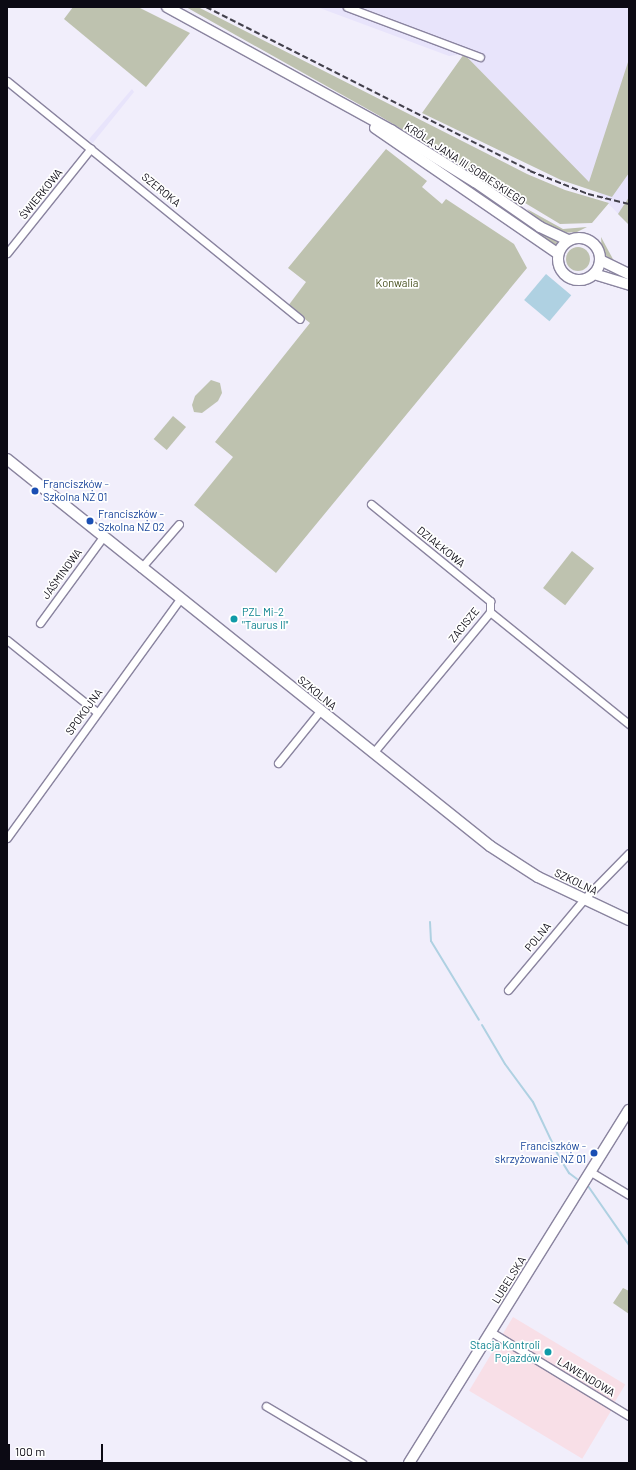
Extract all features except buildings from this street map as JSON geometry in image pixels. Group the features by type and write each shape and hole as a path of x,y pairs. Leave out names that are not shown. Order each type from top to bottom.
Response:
{"main road":[{"name":"KRÓLA JANA III SOBIESKIEGO","path":"167,7 348,108 391,130 475,182 540,227 568,240"},
{"name":"KRÓLA JANA III SOBIESKIEGO","path":"348,108 558,254"},
{"path":"579,237 590,241 597,248 600,260 594,274 583,280 568,278 560,269 558,254 568,240 579,237"},
{"path":"600,260 629,274"},
{"path":"594,274 629,285"},
{"name":"SZKOLNA","path":"7,460 495,850 530,873 629,920"},
{"name":"LUBELSKA","path":"409,1463 629,1110"}],"street":[{"path":"347,7 480,57"},
{"name":"SZEROKA","path":"7,81 300,318"},
{"name":"ŚWIERKOWA","path":"7,253 91,148"},
{"name":"DZIAŁKOWA","path":"371,504 490,601 490,612"},
{"path":"141,568 179,524"},
{"name":"JAŚMINOWA","path":"40,623 103,537"},
{"name":"SPOKOJNA","path":"7,838 180,599"},
{"name":"ZACISZE","path":"373,753 490,612 629,724"},
{"path":"7,640 97,712"},
{"path":"278,763 320,711"},
{"name":"POLNA","path":"508,990 584,899 629,853"},
{"path":"591,1172 629,1195"},
{"name":"LAWENDOWA","path":"491,1332 629,1416"},
{"path":"266,1406 362,1463"}],"shaded area":[{"path":"317,7 629,7 629,225 464,54 449,56"},
{"path":"132,89 134,92 92,144 89,139"},
{"path":"513,1317 625,1384 614,1402 502,1335"},
{"path":"499,1341 612,1409 582,1459 469,1391"}],"green space":[{"path":"73,7 138,7 190,33 146,87 64,19"},
{"path":"186,7 198,7 527,174 565,190 609,203 592,223 560,224 378,115"},
{"path":"464,54 589,182 629,59 629,173 612,197 561,180 422,113"},
{"path":"404,142 560,244 558,247"},
{"name":"Konwalia","path":"386,149 427,181 422,187 442,204 446,199 514,244 527,268 276,573 194,505 233,457 215,442 310,323 288,306 306,282 288,268"},
{"path":"629,197 629,225 618,214"},
{"path":"527,209 563,229 587,227 577,232 562,233 540,223"},
{"path":"601,237 614,261 613,262 602,252"},
{"path":"573,247 583,247 590,254 590,264 583,271 573,271 566,264 566,254"},
{"path":"211,380 220,383 222,393 218,401 202,413 194,412 192,405 195,396"},
{"path":"173,416 186,427 167,450 154,439"},
{"path":"572,551 594,568 565,605 543,588"},
{"path":"623,1288 629,1291 629,1314 613,1303"}],"water":[{"path":"546,274 571,295 549,321 524,300"}],"waterway":[{"path":"430,922 431,941 479,1020"},
{"path":"482,1025 505,1064 533,1102 559,1157 569,1173 577,1179"},
{"path":"588,1186 629,1245"}],"railway":[{"path":"206,7 530,171 588,194 629,204"}],"place":[{"name":"Franciszków - Szkolna NŻ 01","path":"35,491"},
{"name":"Franciszków - Szkolna NŻ 02","path":"90,521"},
{"name":"PZL Mi-2 \"Taurus II\"","path":"234,619"},
{"name":"Franciszków - skrzyżowanie NŻ 01","path":"594,1153"},
{"name":"Stacja Kontroli Pojazdów","path":"548,1352"}]}
